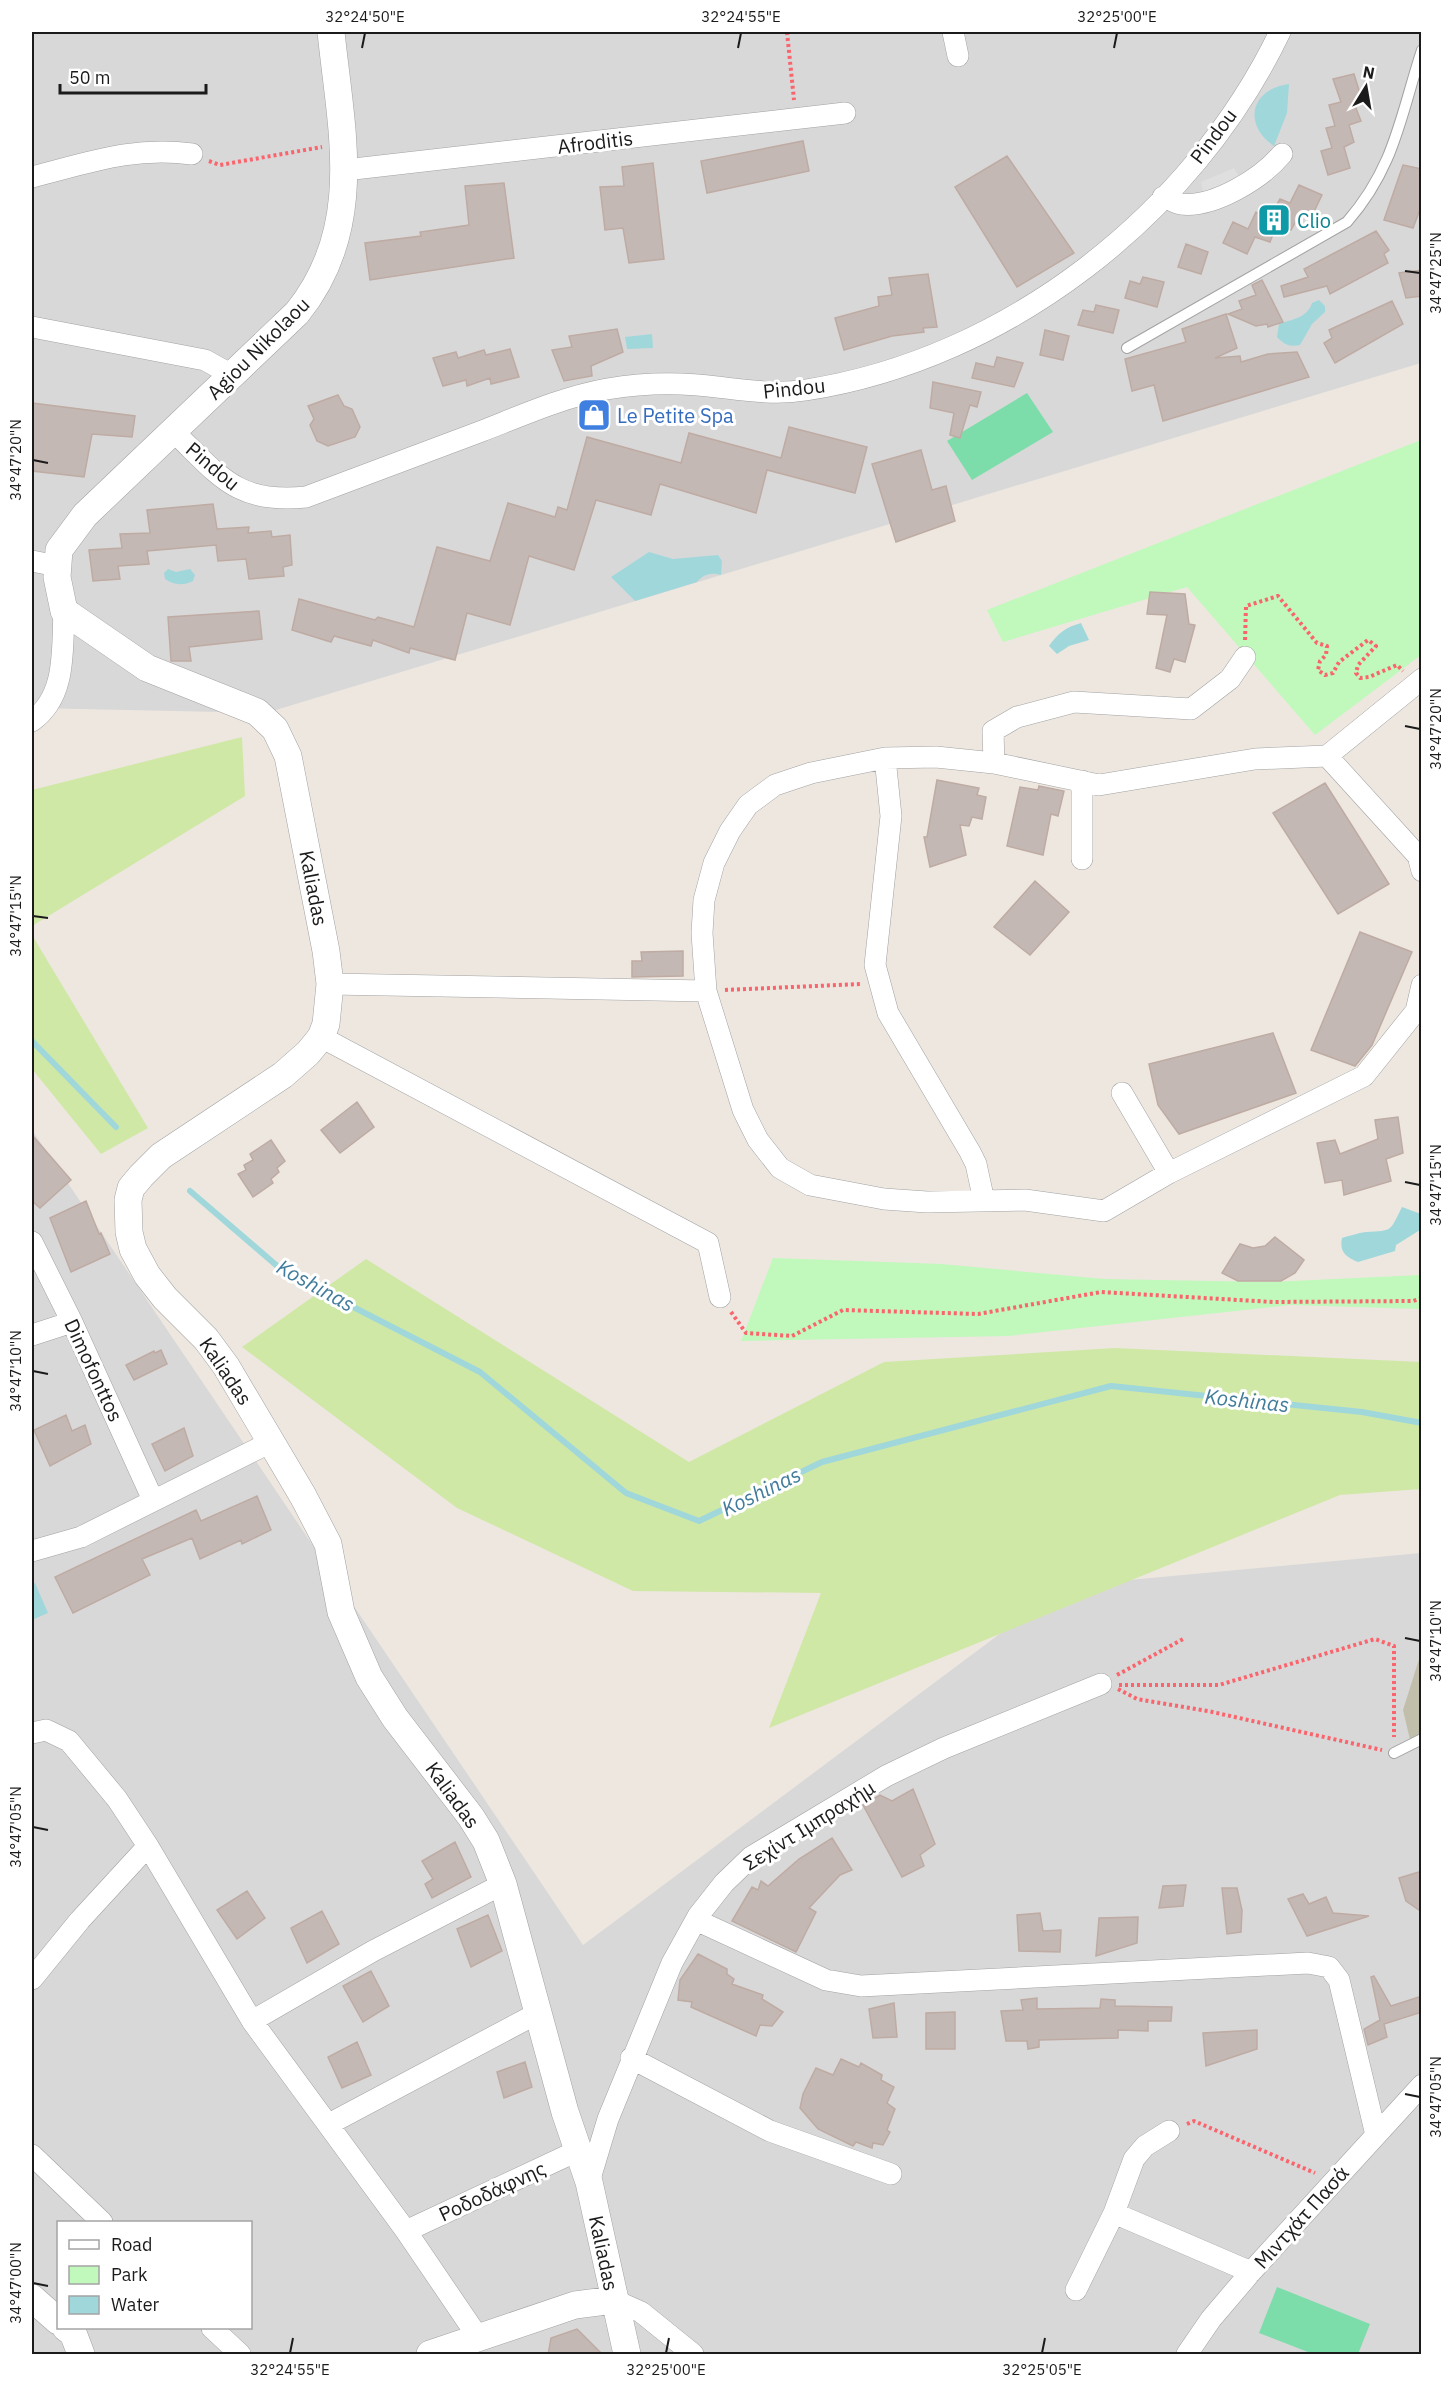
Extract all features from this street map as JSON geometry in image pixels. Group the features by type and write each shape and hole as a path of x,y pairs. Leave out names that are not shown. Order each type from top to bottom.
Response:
{"street":[{"name":"Agiou Nikolaou","path":"64,611 44,564 59,550 85,515 297,312 320,279 340,224 345,170 331,32"},
{"path":"953,32 958,56"},
{"name":"Pindou","path":"174,432 226,481 245,493 281,499 306,497 577,395 648,384 683,384 761,393 806,390 908,366 938,354 1047,295 1092,263 1136,225 1210,143 1235,108 1280,32"},
{"name":"Afroditis","path":"345,170 845,113"},
{"path":"32,177 127,153 149,150 192,154"},
{"path":"1163,197 1181,204 1202,202 1224,195 1260,174 1282,154"},
{"path":"32,327 205,360 232,375"},
{"path":"32,721 48,706 55,692 60,674 64,611"},
{"name":"Kaliadas","path":"64,611 147,668 246,706 275,729 288,756 326,951 330,984 330,1006 321,1037 308,1053 283,1075 161,1156 141,1176 131,1188 128,1200 129,1232 133,1249 147,1275 226,1366 328,1544 341,1612 369,1677 395,1718 471,1817 486,1841 503,1884 577,2151 590,2182 627,2355"},
{"path":"994,763 993,731 1017,717 1074,702 1191,709 1230,679 1245,657"},
{"path":"1418,682 1327,756 1255,759 1099,785 994,763 936,757 885,758 811,773 775,785 748,805 714,862 704,900 702,933 706,991 743,1110 758,1140 780,1167 810,1185 843,1193 927,1202 1025,1200 1104,1211 1169,1173 1364,1077 1419,1011 1422,985"},
{"path":"1327,756 1418,856 1422,871"},
{"path":"885,758 891,816 875,965 888,1012 976,1164 984,1201"},
{"path":"1082,781 1082,859"},
{"path":"330,984 706,991"},
{"path":"321,1037 708,1243 720,1297"},
{"path":"1122,1093 1169,1173"},
{"name":"Dimofonttos","path":"32,1242 72,1322 153,1500"},
{"path":"32,1335 72,1322"},
{"path":"32,1551 81,1537 271,1442"},
{"name":"Σεχίντ Ιμπραχήμ","path":"590,2182 608,2119 631,2058 672,1963 696,1920 724,1883 751,1857 886,1776 944,1748 1101,1684"},
{"path":"32,1733 46,1730 69,1741 117,1799 148,1846 252,2020 406,2231 478,2337"},
{"path":"32,1978 148,1846"},
{"path":"252,2020 373,1951 503,1884"},
{"path":"696,1920 826,1980 861,1986 1308,1963 1329,1967 1340,1980 1376,2135"},
{"path":"329,2124 538,2013"},
{"path":"631,2058 770,2131 891,2174"},
{"name":"Μιντχάτ Πασά","path":"1187,2355 1211,2319 1251,2272 1422,2085"},
{"path":"1076,2290 1114,2213 1134,2159 1145,2146 1169,2130"},
{"name":"Ροδοδάφνης","path":"406,2231 577,2151"},
{"path":"32,2155 100,2221"},
{"path":"1114,2213 1251,2272"},
{"path":"32,2298 57,2320"},
{"path":"430,2355 575,2305 614,2300 641,2312 693,2355"},
{"path":"67,2329 73,2333 81,2355"},
{"path":"213,2329 240,2355"}],"lane":[{"path":"1128,348 1347,222 1364,203 1386,166 1422,50"},
{"path":"1394,1753 1422,1738"}],"path":[{"path":"787,32 795,118"},
{"path":"192,154 220,165 342,143"},
{"path":"1245,657 1246,606 1278,596 1317,643 1327,646 1326,655 1320,661 1318,670 1325,675 1333,673 1339,662 1368,640 1376,646 1358,665 1356,673 1360,678 1369,677 1397,665 1418,682"},
{"path":"706,991 880,983"},
{"path":"720,1297 746,1333 792,1336 843,1310 978,1314 1101,1292 1273,1302 1413,1301 1422,1298"},
{"path":"1101,1684 1185,1638"},
{"path":"1375,1640 1394,1646 1394,1753 1208,1711 1137,1699 1110,1684 1219,1685 1375,1640"},
{"path":"1169,2130 1194,2121 1334,2181"}],"shaded area":[{"path":"32,32 1421,32 1421,363 266,713 32,708"},
{"path":"1234,168 1245,185 1205,201 1201,182"},
{"path":"32,1130 583,1945 1064,1586 1421,1553 1421,2354 32,2354"},
{"path":"1421,1653 1421,1739 1411,1744 1403,1710"}],"green space":[{"path":"1027,393 1053,432 972,480 947,441"},
{"path":"1421,440 1421,655 1315,735 1187,587 1003,642 987,610"},
{"path":"242,737 245,796 32,926 32,790"},
{"path":"32,935 148,1128 101,1154 32,1069"},
{"path":"773,1258 941,1264 1104,1279 1268,1282 1421,1275 1421,1309 1290,1305 1008,1336 741,1341"},
{"path":"366,1259 689,1462 884,1362 1115,1348 1421,1362 1421,1489 1340,1495 769,1728 821,1593 633,1591 457,1508 242,1347"},
{"path":"1277,2287 1370,2324 1358,2354 1313,2354 1259,2333"}],"water":[{"path":"1289,84 1287,113 1274,146 1258,128 1255,109 1259,100 1266,93 1276,87"},
{"path":"1319,300 1325,306 1325,312 1312,324 1300,345 1287,345 1277,337 1279,324 1303,315 1312,303"},
{"path":"652,334 653,348 627,349 625,337"},
{"path":"649,552 673,559 718,555 722,561 721,575 708,574 697,582 635,601 611,577"},
{"path":"168,569 176,572 190,569 195,575 193,581 175,584 168,581 164,573"},
{"path":"1081,623 1089,640 1069,646 1057,654 1049,646 1062,632"},
{"path":"1402,1207 1421,1214 1420,1230 1396,1245 1395,1251 1358,1262 1344,1253 1342,1238 1389,1229"},
{"path":"35,1583 48,1613 34,1619 32,1584"}],"building":[{"path":"1354,74 1362,100 1354,103 1361,121 1349,125 1354,142 1344,147 1350,168 1328,175 1321,151 1332,148 1326,128 1335,126 1329,105 1341,102 1333,79"},
{"path":"803,141 809,171 707,193 701,161"},
{"path":"1007,156 1074,253 1017,287 955,187"},
{"path":"653,163 664,259 629,263 623,228 605,230 600,187 624,186 622,167"},
{"path":"1403,165 1422,169 1422,204 1413,228 1384,220"},
{"path":"504,183 514,258 370,280 365,243 421,236 420,232 469,225 465,186"},
{"name":"Clio","path":"1299,185 1322,195 1311,218 1301,212 1291,230 1277,224 1270,242 1255,237 1247,254 1223,243 1233,222 1248,229 1256,212 1269,218 1280,199 1290,203"},
{"path":"1376,231 1389,250 1384,254 1388,263 1330,294 1327,286 1284,297 1281,286 1308,277 1304,269"},
{"path":"1186,244 1208,252 1201,274 1178,267"},
{"path":"1422,270 1422,296 1406,298 1399,273"},
{"path":"928,274 937,327 923,328 924,332 892,336 844,350 835,318 879,306 878,297 892,295 889,278"},
{"path":"1143,277 1164,282 1157,307 1125,298 1130,281 1140,284"},
{"path":"1262,280 1283,322 1268,327 1267,324 1256,326 1228,314 1242,309 1239,301 1256,295 1252,285"},
{"path":"1392,301 1403,324 1335,363 1324,343 1332,338 1329,330"},
{"path":"1096,305 1119,310 1113,333 1078,325 1083,310 1094,312"},
{"path":"1226,314 1237,348 1215,358 1240,356 1241,362 1268,354 1297,352 1309,377 1163,421 1154,385 1132,391 1125,359 1186,342 1182,329"},
{"path":"617,329 623,352 591,366 592,376 564,381 552,350 572,347 569,336"},
{"path":"1045,330 1069,336 1063,360 1040,355"},
{"path":"510,349 519,377 491,384 490,378 467,386 466,380 443,386 433,358 456,352 458,358 484,350 486,355"},
{"path":"997,357 1023,363 1014,387 972,378 976,363 994,367"},
{"path":"933,382 981,392 977,407 970,405 960,438 950,435 954,413 930,408"},
{"path":"338,395 344,406 352,409 360,427 355,437 328,446 317,441 310,425 314,419 308,406"},
{"path":"32,403 135,416 132,437 92,434 84,477 32,471"},
{"path":"789,427 867,447 855,493 767,470 756,513 660,484 651,515 596,500 574,570 529,556 510,625 467,613 455,660 410,648 409,653 373,640 371,646 334,636 331,642 292,630 299,599 375,620 378,617 414,627 437,547 490,561 508,503 555,517 558,507 567,510 587,437 681,463 689,433 781,458"},
{"path":"921,450 932,490 946,486 955,521 896,542 872,464"},
{"path":"213,504 217,529 249,527 248,533 271,531 272,537 290,535 292,565 283,567 284,576 249,579 246,559 218,561 216,545 147,551 149,564 118,566 120,579 93,581 89,550 122,548 120,534 150,533 147,510"},
{"path":"1150,592 1185,594 1189,624 1195,625 1185,662 1174,659 1170,672 1156,668 1167,615 1147,614"},
{"path":"259,611 262,639 189,647 191,661 171,661 168,617"},
{"path":"937,780 979,788 977,795 986,797 982,819 972,817 969,826 960,825 966,855 930,867 924,837 927,837"},
{"path":"1325,783 1389,884 1338,914 1273,813"},
{"path":"1039,786 1064,791 1058,816 1051,814 1043,855 1007,846 1020,787 1038,790"},
{"path":"1035,881 1069,912 1030,955 994,927"},
{"path":"1360,932 1412,952 1372,1045 1355,1066 1311,1050"},
{"path":"683,951 683,976 632,977 632,961 642,961 641,952"},
{"path":"1273,1033 1296,1093 1179,1134 1158,1105 1149,1064"},
{"path":"357,1102 374,1127 340,1153 321,1130"},
{"path":"1398,1117 1403,1153 1386,1159 1391,1181 1344,1195 1342,1180 1325,1183 1317,1143 1335,1140 1340,1154 1378,1139 1375,1120"},
{"path":"32,1135 71,1180 40,1208 32,1201"},
{"path":"271,1140 285,1161 277,1168 279,1172 271,1179 273,1183 253,1197 238,1174 246,1170 244,1165 253,1160 250,1154"},
{"path":"86,1201 110,1254 71,1272 50,1218"},
{"path":"1275,1237 1304,1260 1295,1273 1281,1281 1238,1281 1222,1273 1240,1244 1253,1248 1265,1246"},
{"path":"161,1350 167,1364 134,1380 126,1365 154,1351 155,1353"},
{"path":"66,1415 72,1431 85,1425 91,1444 50,1466 34,1430"},
{"path":"184,1428 193,1456 165,1471 152,1444"},
{"path":"257,1496 271,1530 242,1544 241,1540 200,1559 192,1538 142,1559 150,1575 73,1613 55,1577 196,1510 201,1521"},
{"path":"913,1789 935,1844 920,1855 924,1866 902,1877 863,1805 880,1795 892,1801"},
{"path":"832,1838 852,1870 840,1875 809,1908 816,1912 796,1952 732,1921 752,1887 758,1890 761,1881 768,1886 799,1859"},
{"path":"455,1842 471,1877 432,1898 425,1884 433,1879 422,1861"},
{"path":"1422,1871 1422,1912 1406,1901 1399,1878"},
{"path":"1186,1885 1183,1906 1159,1908 1163,1886"},
{"path":"1222,1888 1237,1888 1242,1910 1241,1932 1227,1934"},
{"path":"247,1891 265,1918 237,1939 217,1910"},
{"path":"1303,1894 1309,1904 1326,1897 1333,1913 1369,1916 1307,1936 1288,1899"},
{"path":"322,1911 339,1944 307,1963 291,1928"},
{"path":"1040,1913 1043,1931 1061,1930 1060,1952 1019,1951 1017,1915"},
{"path":"488,1915 502,1951 471,1967 457,1929"},
{"path":"1138,1917 1137,1943 1096,1956 1099,1918"},
{"path":"698,1954 727,1969 727,1974 734,1979 732,1984 763,1995 762,1999 783,2012 772,2026 760,2025 756,2036 691,2007 692,2002 678,2000 680,1980"},
{"path":"371,1971 389,2006 363,2022 343,1986"},
{"path":"1374,1976 1391,2006 1422,1996 1422,2012 1384,2024 1387,2037 1368,2045 1364,2029 1380,2020 1371,1977"},
{"path":"1037,1998 1037,2009 1100,2008 1101,1999 1115,2000 1115,2006 1172,2007 1171,2021 1148,2021 1148,2031 1118,2030 1118,2038 1039,2040 1039,2047 1028,2049 1027,2041 1006,2041 1001,2011 1023,2010 1021,2000"},
{"path":"894,2003 897,2037 873,2038 869,2009"},
{"path":"955,2012 955,2049 926,2049 926,2013"},
{"path":"1257,2030 1257,2049 1206,2066 1203,2033"},
{"path":"357,2042 371,2075 342,2088 328,2057"},
{"path":"841,2059 859,2067 861,2063 882,2075 881,2080 894,2087 887,2103 895,2109 887,2130 890,2132 883,2145 873,2143 872,2148 856,2142 853,2146 818,2129 800,2108 803,2094 816,2068 833,2075"},
{"path":"525,2062 532,2087 504,2098 497,2072"},
{"path":"577,2329 603,2355 548,2355 551,2338"}],"waterway":[{"name":"Koshinas","path":"32,1041 116,1127"},
{"name":"Koshinas","path":"190,1191 283,1271 480,1372 626,1493 699,1521 822,1462 1111,1386 1362,1412 1422,1423"}],"place":[{"name":"Clio","path":"1274,220"},
{"name":"Le Petite Spa","path":"594,415"}]}
